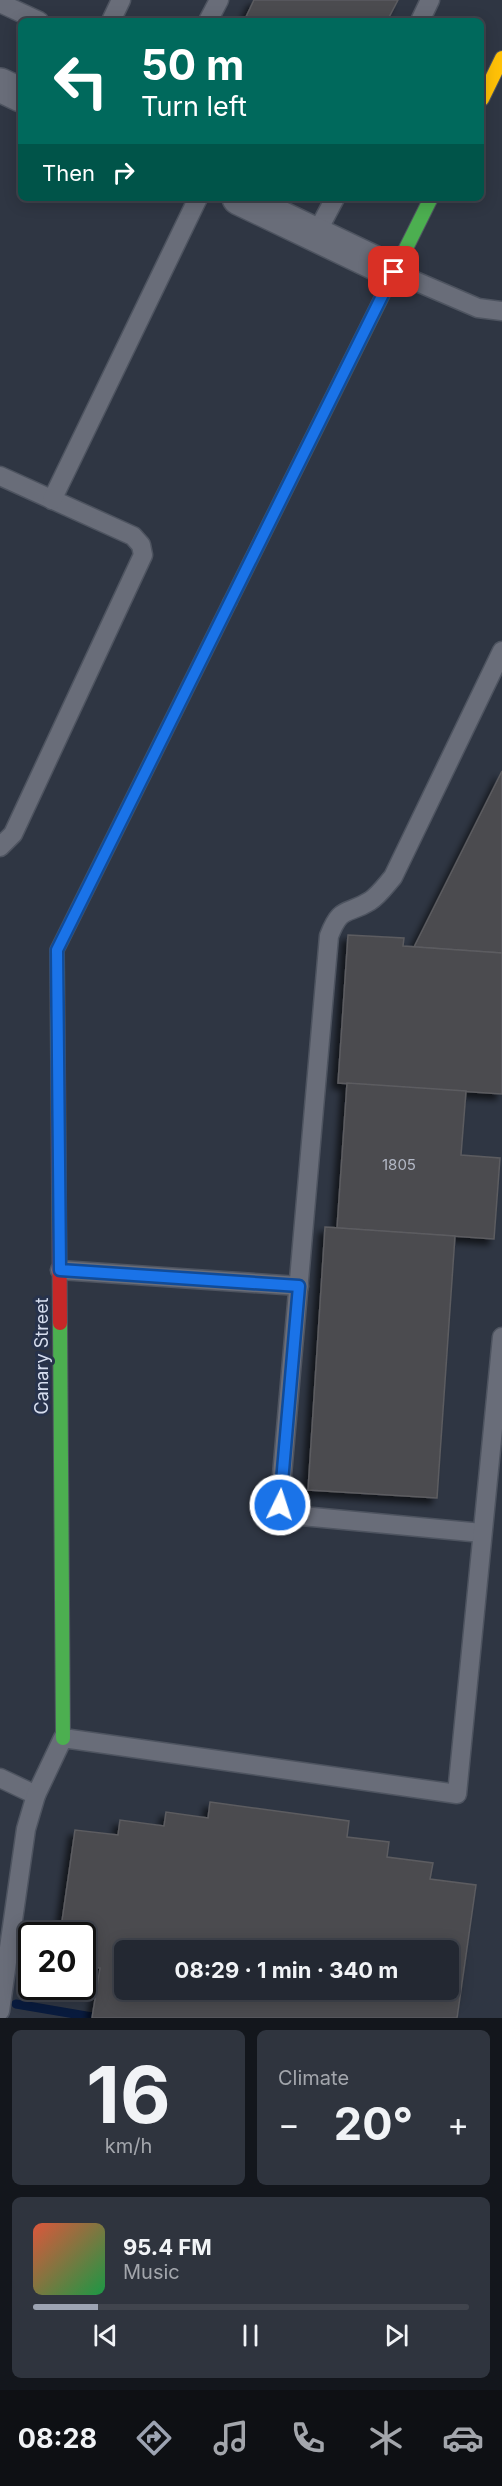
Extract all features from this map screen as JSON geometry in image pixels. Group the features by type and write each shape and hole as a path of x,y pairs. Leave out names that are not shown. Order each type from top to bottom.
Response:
{"street":[{"path":"484,95 502,58"},
{"path":"0,85 18,94"},
{"path":"245,201 394,272"},
{"name":"Canary Street","path":"63,1738 57,950 430,201"}],"lane":[{"path":"112,18 121,0"},
{"path":"210,18 219,0"},
{"path":"421,18 430,0"},
{"path":"0,3 32,18"},
{"path":"52,500 197,201"},
{"path":"316,234 333,201"},
{"path":"394,272 478,309 502,311"},
{"path":"0,476 133,536 141,545 143,555 13,834 0,847"},
{"path":"482,1533 291,1515 284,1511 280,1498 329,936 336,920 346,910 371,900 393,877 502,651"},
{"path":"60,1270 299,1286"},
{"path":"0,2011 26,1829 36,1795 63,1738 457,1794 502,1337"},
{"path":"0,1778 36,1795"}],"building":[{"path":"254,0 398,0 389,18 245,18"},
{"path":"502,771 502,953 414,947"},
{"path":"348,935 404,938 403,946 502,953 502,1094 338,1083"},
{"path":"347,1083 466,1091 461,1155 500,1158 494,1239 337,1228"},
{"path":"325,1227 455,1236 437,1498 308,1490"},
{"path":"210,1802 349,1821 347,1837 389,1842 387,1857 433,1863 430,1879 476,1885 457,2018 92,2018 100,1968 96,1967 96,1922 62,1922 75,1830 118,1835 120,1820 164,1826 166,1812 208,1818"}],"waterway":[{"path":"16,2004 98,2018"}],"traffic: fast":[{"path":"230,602 430,201"},
{"path":"60,1323 63,1738"}],"traffic: slow":[{"path":"484,95 502,58"},
{"path":"58,1063 57,950 230,602"}],"traffic: jam":[{"path":"58,1063 60,1323"}],"route":[{"path":"280,1505 299,1286 60,1270 57,950 394,272"}]}
